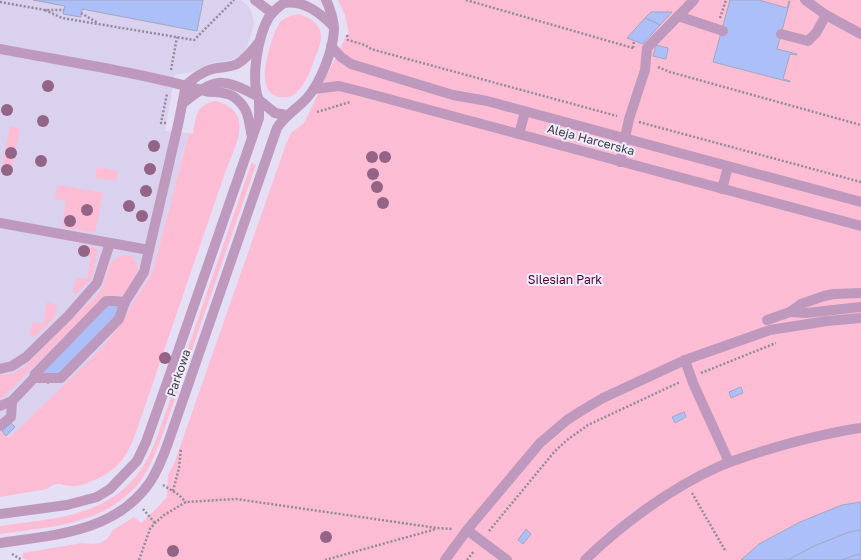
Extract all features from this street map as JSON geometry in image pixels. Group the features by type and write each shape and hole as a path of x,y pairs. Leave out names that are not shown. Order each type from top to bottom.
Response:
{"street":[{"path":"255,0 272,13"},
{"path":"183,103 209,85 224,83 240,86 258,98 275,113 287,115 304,101 314,89 331,46 334,26 326,0"},
{"path":"620,162 644,70 646,53 694,0"},
{"path":"805,0 826,15 861,34"},
{"path":"258,98 255,78 259,42 272,13 286,1 294,2 316,10 334,26"},
{"path":"782,34 808,41 816,34 826,15"},
{"path":"678,16 720,30"},
{"path":"34,378 61,378 119,319 124,302 144,272 186,85 199,75 209,70 230,67 237,64 243,60 259,42"},
{"name":"Aleja Harcerska","path":"331,46 341,57 351,64 453,94 486,101 861,202"},
{"path":"0,49 186,85 212,93 224,93 239,101 248,114 252,137"},
{"name":"Aleja Harcerska","path":"314,89 343,87 861,226"},
{"name":"Parkowa","path":"0,514 66,505 98,497 110,489 137,461 146,442 259,118 258,98"},
{"path":"519,134 525,112"},
{"name":"Parkowa","path":"0,543 70,532 104,521 118,513 129,504 150,482 160,464 168,443 276,132 287,115"},
{"path":"722,189 728,167"},
{"path":"0,223 149,250"},
{"path":"0,369 12,366 26,357 68,316 97,283 110,243"},
{"path":"767,320 790,312 800,304 824,296 861,293"},
{"path":"0,406 12,401 34,378 35,374 106,302 124,302"},
{"path":"790,312 806,313 861,307"},
{"path":"445,560 467,530 540,442 567,420 603,398 685,360 770,330 827,321 861,318"},
{"path":"685,360 691,378 729,462"},
{"path":"0,426 11,417 12,401"},
{"path":"585,560 618,529 638,515 686,484 718,467 729,462 791,443 861,428"},
{"path":"467,530 507,560"}],"path":[{"path":"45,10 62,18 194,40 234,0"},
{"path":"466,0 633,48 646,53 651,64 670,72 861,125"},
{"path":"720,30 726,0"},
{"path":"0,2 45,10 64,10"},
{"path":"81,13 100,24"},
{"path":"170,74 177,37"},
{"path":"633,48 634,41"},
{"path":"365,45 371,49 613,115"},
{"path":"166,123 161,122 168,87"},
{"path":"317,112 348,104 354,100"},
{"path":"646,124 861,182"},
{"path":"467,560 510,504 555,451 567,440 594,422 691,378 779,342"},
{"path":"173,491 179,468 181,447"},
{"path":"162,484 180,495 186,502"},
{"path":"139,560 150,529 164,515 186,502 236,499 437,528 467,530"},
{"path":"699,507 726,552"},
{"path":"143,509 155,523"},
{"path":"325,560 437,528"},
{"path":"9,552 22,560"}],"shaded area":[{"path":"0,0 241,0 251,10 254,24 247,48 241,55 231,60 211,63 192,72 175,75 165,131 189,133 153,270 118,327 102,348 9,438 2,431 0,433"}],"green space":[{"name":"Silesian Park","path":"338,0 861,0 861,560 26,560 22,557 23,553 82,543 100,543 107,539 113,530 134,517 141,523 167,497 168,475 175,461 286,144 291,133 304,123 347,34 349,34 345,15"},
{"path":"298,14 311,19 317,25 320,29 321,38 310,72 302,86 291,96 284,98 276,96 268,89 265,79 266,66 269,49 281,21 289,16"},
{"path":"216,101 228,106 235,113 239,121 238,140 226,170 134,438 124,458 115,468 103,476 80,485 67,486 57,484 47,489 0,497 0,433 2,431 9,438 102,348 118,327 153,270 189,133 193,134 198,112 204,105"},
{"path":"10,126 20,128 11,174 1,172"},
{"path":"253,163 256,165 161,439 152,462 143,478 125,497 110,508 93,516 57,526 0,534 0,526 40,521 78,513 96,506 113,497 128,485 142,468 149,455 166,412 251,164"},
{"path":"97,167 118,171 116,181 95,178"},
{"path":"59,185 103,193 95,233 62,227 66,201 55,199"},
{"path":"83,246 96,248 98,252 91,279 75,294 73,291 76,278 87,279 91,257 80,254"},
{"path":"125,255 133,257 137,264 138,270 125,293 117,298 102,299 0,400 0,375 12,374 23,368 98,294 102,288 110,265 118,257"},
{"path":"47,302 56,305 57,309 55,314 46,327 34,337 31,337 32,323 43,324"}],"building":[{"path":"33,0 203,0 197,31 82,9 81,17 63,14 65,6"},
{"path":"730,0 759,0 787,8 790,1 777,49 797,54 790,54 783,79 790,82 713,62"},
{"path":"651,12 672,12 660,25 645,18"},
{"path":"645,18 660,25 643,44 627,38"},
{"path":"656,45 668,48 666,59 653,56"},
{"path":"110,301 121,311 48,384 37,373"},
{"path":"741,387 743,393 731,398 729,392"},
{"path":"684,412 686,417 675,423 672,417"},
{"path":"11,423 15,427 6,436 2,431"},
{"path":"861,502 861,560 741,560 759,544 800,522 842,505"},
{"path":"526,529 531,534 523,544 518,540"},
{"path":"861,530 861,560 788,560 812,547 849,532"},
{"path":"861,554 861,560 842,560 855,555"}]}
